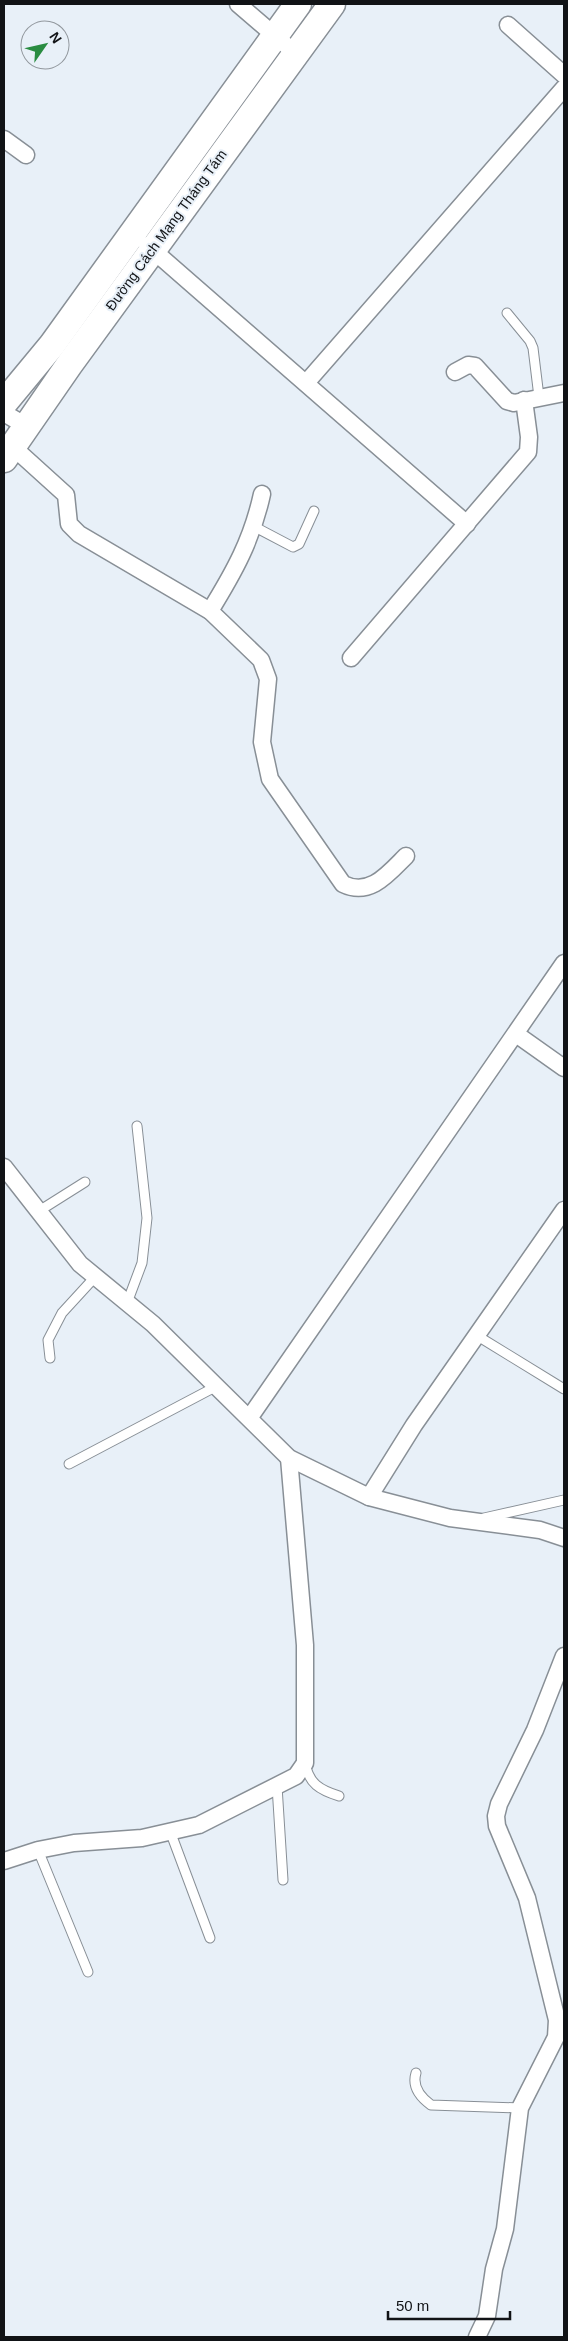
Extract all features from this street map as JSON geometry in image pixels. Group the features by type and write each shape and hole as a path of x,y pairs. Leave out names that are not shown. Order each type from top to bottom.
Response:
{"main road":[{"name":"Đường Cách Mạng Tháng Tám","path":"4,402 52,345 274,34 298,4"},
{"name":"Đường Cách Mạng Tháng Tám","path":"14,444 152,250 332,4"}],"street":[{"path":"238,4 295,53"},
{"path":"508,25 564,75"},
{"path":"306,383 564,88"},
{"path":"4,139 26,156"},
{"path":"132,232 467,524"},
{"path":"455,372 468,365 475,366 507,401 564,393"},
{"path":"351,658 528,452 532,399"},
{"path":"4,412 14,444 66,495 69,524 79,534 210,611 261,660 268,679 262,742 270,779 343,884 354,890 366,888 386,877 406,856"},
{"path":"210,611 232,574 254,527 262,494"},
{"path":"250,1417 564,963"},
{"path":"516,1034 561,1062"},
{"path":"4,1167 80,1264 153,1324 250,1417 289,1458 369,1497 450,1518 540,1530 564,1538"},
{"path":"369,1497 414,1425 476,1335 562,1220"},
{"path":"4,1861 38,1850 74,1843 142,1838 199,1825 296,1776 305,1763 304,1645 289,1458"},
{"path":"477,2337 487,2316 494,2269 505,2229 520,2108 556,2037 557,2020 527,1898 497,1826 496,1816 499,1804 535,1730 564,1656"}],"lane":[{"path":"507,313 530,341 533,348 532,399"},
{"path":"254,527 293,547 299,544 314,511"},
{"path":"128,1303 142,1263 147,1218 137,1126"},
{"path":"39,1212 85,1182"},
{"path":"50,1358 48,1340 62,1313 95,1277"},
{"path":"476,1335 564,1389"},
{"path":"69,1464 217,1386"},
{"path":"472,1521 564,1500"},
{"path":"305,1763 307,1775 312,1783 323,1790 339,1796"},
{"path":"277,1786 282,1880"},
{"path":"170,1832 210,1938"},
{"path":"38,1850 88,1972"},
{"path":"416,2073 414,2081 418,2091 424,2100 431,2104 520,2108"}]}
